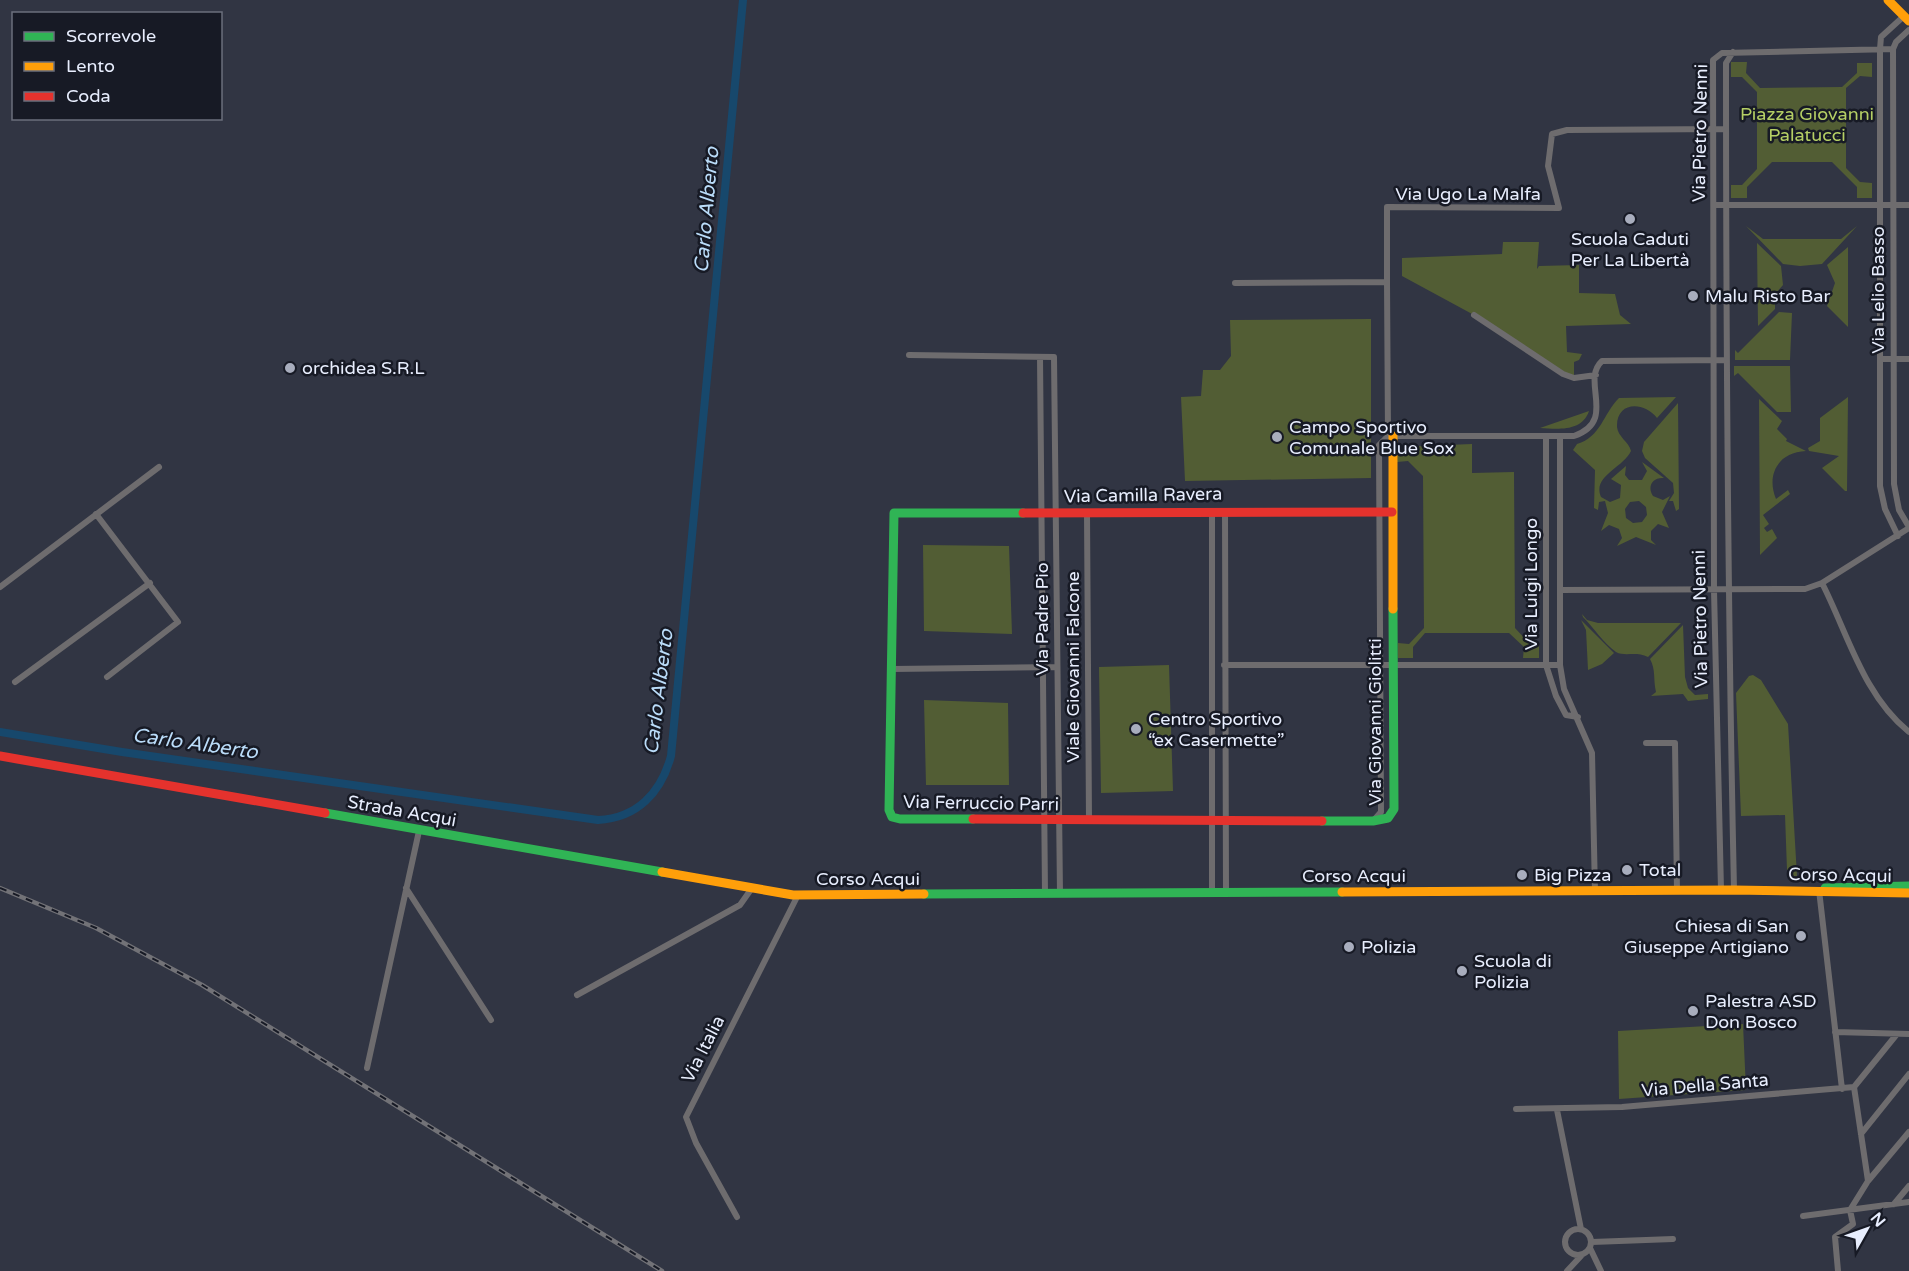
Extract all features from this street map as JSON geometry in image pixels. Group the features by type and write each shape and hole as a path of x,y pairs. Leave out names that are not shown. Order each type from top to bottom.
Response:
{"street":[{"path":"1888,0 1907,19 1882,34 1880,49 1881,492 1888,518 1898,536"},
{"path":"1733,52 1893,49 1894,44 1909,30"},
{"name":"Via Lelio Basso","path":"1893,49 1894,495 1909,528"},
{"name":"Via Pietro Nenni","path":"1721,890 1714,590 1713,60 1722,53 1733,52"},
{"name":"Via Pietro Nenni","path":"1733,52 1726,63 1726,360 1734,890"},
{"name":"Via Ugo La Malfa","path":"1388,282 1388,207 1559,208 1548,166 1552,134 1567,130 1726,129"},
{"path":"1714,205 1909,205"},
{"path":"1235,283 1388,282"},
{"name":"Via Giovanni Giolitti","path":"1373,821 1386,819 1394,811 1388,282"},
{"path":"1474,315 1563,374 1574,378 1596,375"},
{"path":"909,355 1040,357"},
{"name":"Via Padre Pio","path":"1045,894 1040,357 1053,357 1057,513 1060,894"},
{"path":"1880,358 1909,359"},
{"path":"1388,436 1560,437 1580,434 1594,421 1597,410 1598,364 1606,359 1726,360"},
{"name":"Via Giovanni Giolitti","path":"1373,821 1381,812 1379,445 1388,436"},
{"name":"Via Luigi Longo","path":"1546,437 1546,665 1561,708 1566,715 1578,717"},
{"name":"Via Luigi Longo","path":"1560,437 1560,665 1564,689 1578,717 1593,758 1595,892"},
{"path":"0,587 159,467"},
{"path":"1212,511 1212,893"},
{"path":"1225,511 1226,893"},
{"name":"Via Camilla Ravera","path":"894,513 1392,512"},
{"name":"Via Ferruccio Parri","path":"894,513 889,810 892,817 1045,821 1211,819 1373,821"},
{"name":"Viale Giovanni Falcone","path":"1087,513 1089,821"},
{"path":"96,514 178,622 107,677"},
{"path":"1560,590 1798,590 1822,583 1909,528"},
{"path":"15,682 150,583"},
{"path":"1822,583 1869,684 1883,708 1909,732"},
{"path":"1224,665 1560,665"},
{"path":"892,669 1057,667"},
{"path":"1900,725 1909,721"},
{"path":"1646,742 1675,743 1677,891"},
{"name":"Strada Acqui","path":"0,756 419,831 798,895"},
{"path":"367,1068 419,831"},
{"path":"1842,1089 1819,890 1835,886 1909,886"},
{"path":"406,888 491,1020"},
{"path":"577,995 736,907 744,902 752,888"},
{"name":"Corso Acqui","path":"798,895 1721,890 1909,893"},
{"name":"Via Italia","path":"737,1217 696,1143 686,1117 798,895"},
{"path":"1835,1032 1909,1034"},
{"path":"1868,1181 1854,1087 1898,1034"},
{"path":"1861,1134 1909,1074"},
{"name":"Via Della Santa","path":"1516,1109 1622,1107 1854,1087"},
{"path":"1557,1110 1581,1229"},
{"path":"1839,1271 1835,1237 1853,1224 1850,1210 1868,1181 1909,1132"},
{"path":"1894,1204 1909,1186"},
{"path":"1803,1216 1909,1202"},
{"path":"1582,1255 1569,1252 1565,1240 1572,1230 1581,1229 1588,1234 1601,1271"},
{"path":"1567,1271 1591,1245 1673,1239"}],"green space":[{"name":"Piazza Giovanni Palatucci","path":"1731,62 1747,62 1746,73 1760,88 1842,87 1857,73 1857,63 1872,63 1872,77 1860,76 1846,88 1846,168 1860,182 1872,183 1872,198 1857,198 1857,187 1832,162 1772,162 1747,187 1747,198 1731,198 1731,185 1742,185 1757,169 1757,92 1742,77 1731,77"},
{"path":"1746,226 1763,239 1841,239 1857,226 1822,264 1800,266 1783,264"},
{"path":"1503,242 1539,242 1537,269 1539,266 1579,265 1579,293 1615,294 1620,315 1631,324 1566,326 1567,352 1582,354 1579,360 1574,362 1574,378 1474,315 1402,276 1402,258 1502,254"},
{"path":"1757,243 1781,266 1783,285 1775,294 1775,309 1758,326"},
{"path":"1848,247 1848,327 1827,306 1835,283 1827,265"},
{"path":"1779,312 1792,313 1790,360 1735,360 1735,350 1738,353"},
{"name":"Campo Sportivo Comunale Blue Sox","path":"1371,319 1371,478 1185,481 1181,397 1201,396 1203,370 1220,370 1231,356 1230,320"},
{"path":"1734,366 1790,366 1791,412 1777,412 1738,373 1734,376"},
{"path":"1676,397 1657,418 1652,412 1632,406 1621,412 1618,418 1618,431 1631,451 1604,478 1599,490 1601,497 1610,502 1620,498 1621,485 1611,479 1626,466 1625,475 1629,480 1642,480 1647,471 1642,462 1664,478 1656,479 1651,486 1653,496 1663,500 1670,496 1662,512 1669,528 1658,524 1651,531 1651,540 1656,545 1636,537 1617,546 1622,538 1619,529 1609,525 1601,531 1608,513 1605,501 1599,502 1598,510 1594,508 1595,470 1573,450 1577,444 1585,441 1597,431 1619,398","holes":["1639,501 1646,507 1647,515 1642,522 1633,523 1626,518 1625,509 1630,502"]},
{"path":"1848,397 1847,491 1845,491 1822,468 1839,456 1809,451 1808,448 1820,441 1820,418"},
{"path":"1759,399 1782,421 1777,429 1787,439 1786,441 1806,451 1788,456 1777,466 1773,482 1776,499 1788,490 1790,494 1763,515 1769,524 1764,528 1767,532 1772,529 1777,538 1760,555"},
{"path":"1678,403 1679,509 1676,511 1673,501 1669,501 1674,493 1673,483 1645,458 1642,451 1644,442"},
{"path":"1589,411 1586,418 1575,426 1562,429 1540,428"},
{"path":"1472,444 1472,473 1514,472 1515,628 1528,642 1539,643 1539,658 1523,658 1524,647 1509,633 1425,633 1413,647 1413,658 1398,658 1398,643 1409,644 1424,628 1423,476 1408,461 1397,462 1398,447"},
{"path":"923,545 1009,546 1012,634 924,631"},
{"path":"1582,614 1587,620 1598,623 1681,623 1648,657 1616,652 1603,640"},
{"path":"1581,620 1614,653 1602,664 1588,670 1586,630"},
{"path":"1683,625 1685,677 1688,688 1695,695 1708,694 1708,699 1688,701 1683,694 1651,696 1656,692 1650,659"},
{"name":"Centro Sportivo “ex Casermette”","path":"1169,665 1173,791 1101,793 1099,667"},
{"path":"1753,675 1761,680 1788,724 1797,876 1791,877 1790,870 1787,870 1785,815 1741,816 1736,693 1749,676"},
{"path":"924,700 1008,703 1009,785 926,785"},
{"path":"1743,1024 1746,1090 1619,1099 1618,1031"}],"waterway":[{"name":"Carlo Alberto","path":"0,732 122,752 598,820 624,814 636,809 645,801 661,781 671,756 743,0"}],"railway":[{"path":"0,888 96,928 202,985 662,1271"}],"traffic: fast":[{"path":"973,819 900,819 892,817 889,810 894,513 1023,513"},
{"path":"1322,821 1373,821 1388,818 1394,809 1393,609"},
{"path":"325,813 662,872"},
{"path":"1825,888 1909,886"},
{"path":"924,894 1342,892"}],"traffic: slow":[{"path":"1888,0 1909,21"},
{"path":"1393,436 1393,609"},
{"path":"662,872 793,895 924,894"},
{"path":"1342,892 1734,890 1909,893"}],"traffic: jam":[{"path":"1023,513 1392,512"},
{"path":"0,756 325,813"},
{"path":"973,819 1322,821"}],"place":[{"name":"Scuola Caduti Per La Libertà","path":"1630,219"},
{"name":"Malu Risto Bar","path":"1693,296"},
{"name":"orchidea S.R.L","path":"290,368"},
{"name":"Campo Sportivo Comunale Blue Sox","path":"1277,437"},
{"name":"Centro Sportivo “ex Casermette”","path":"1136,729"},
{"name":"Total","path":"1627,870"},
{"name":"Big Pizza","path":"1522,875"},
{"name":"Chiesa di San Giuseppe Artigiano","path":"1801,936"},
{"name":"Polizia","path":"1349,947"},
{"name":"Scuola di Polizia","path":"1462,971"},
{"name":"Palestra ASD Don Bosco","path":"1693,1011"}]}
